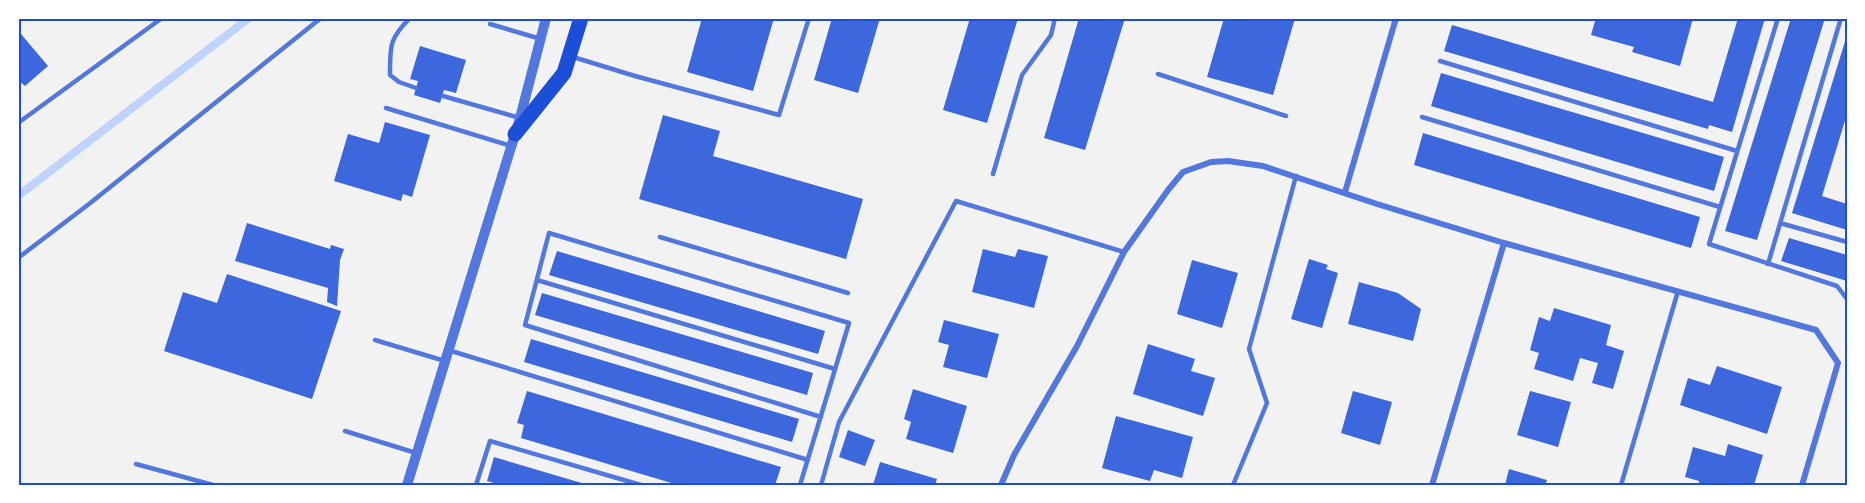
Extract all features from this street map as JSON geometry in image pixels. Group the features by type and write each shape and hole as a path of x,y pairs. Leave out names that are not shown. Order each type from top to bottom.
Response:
{"main road":[{"path":"513,140 564,73 581,18"}],"street":[{"path":"407,485 520,118 546,18"},
{"path":"1345,192 1396,18"},
{"path":"1001,485 1014,455 1077,346 1124,252 1183,172 1210,162 1230,161 1254,164 1504,243 1816,330 1838,363 1847,366"},
{"path":"1432,485 1504,243"},
{"path":"1802,485 1838,363"}],"lane":[{"path":"18,123 162,18"},
{"path":"18,258 321,18"},
{"path":"410,18 396,33 390,52 390,75 399,82 416,88"},
{"path":"569,55 635,76 779,115 809,18"},
{"path":"993,174 1022,75 1050,35 1055,18"},
{"path":"1778,18 1709,244 1837,286 1847,299"},
{"path":"1768,264 1841,18"},
{"path":"490,24 541,39"},
{"path":"1440,61 1737,152"},
{"path":"1158,74 1286,116"},
{"path":"443,96 520,118"},
{"path":"386,108 513,140"},
{"path":"1422,117 1720,207"},
{"path":"1233,485 1267,403 1249,349 1296,176"},
{"path":"821,485 838,422 956,201 1124,252"},
{"path":"1780,223 1847,242"},
{"path":"800,485 808,460 821,417 835,369 849,323 549,233 525,325 821,417"},
{"path":"660,237 848,293"},
{"path":"537,280 835,369"},
{"path":"1622,485 1678,291"},
{"path":"375,340 447,356 808,460"},
{"path":"345,431 416,453"},
{"path":"476,485 490,441 641,485"},
{"path":"136,464 213,485"}],"building":[{"path":"702,18 774,18 753,91 687,72"},
{"path":"832,18 880,18 858,93 814,80"},
{"path":"970,18 1018,18 987,123 943,110"},
{"path":"1079,18 1125,18 1085,150 1044,138"},
{"path":"1224,18 1295,18 1273,95 1207,77"},
{"path":"1596,18 1693,18 1680,66 1632,52 1634,47 1591,35"},
{"path":"1738,18 1765,18 1732,132 1709,125 1708,129 1444,51 1452,25 1713,102"},
{"path":"1791,18 1825,18 1757,240 1725,231"},
{"path":"21,34 48,66 25,86 18,80 18,37"},
{"path":"1847,35 1847,114 1822,196 1847,204 1847,230 1792,213"},
{"path":"420,46 466,60 456,93 444,90 440,103 414,95 418,81 410,79"},
{"path":"1441,73 1724,157 1714,191 1431,106"},
{"path":"663,115 720,131 713,156 863,199 846,259 639,199"},
{"path":"385,122 430,135 412,197 403,194 401,201 334,181 348,134 379,143"},
{"path":"1423,133 1700,217 1691,248 1414,165"},
{"path":"247,223 330,249 331,245 344,249 340,260 337,306 327,302 328,288 235,261"},
{"path":"1789,238 1847,255 1847,281 1781,261"},
{"path":"983,249 1015,257 1018,249 1048,256 1034,308 972,292"},
{"path":"557,251 825,331 818,354 549,275"},
{"path":"1309,259 1328,265 1326,269 1338,273 1322,328 1291,319"},
{"path":"1192,260 1238,273 1222,328 1177,314"},
{"path":"227,274 341,311 312,399 164,351 183,292 217,303"},
{"path":"1359,282 1398,293 1421,309 1413,341 1348,324"},
{"path":"542,293 813,373 807,395 535,315"},
{"path":"1554,308 1611,325 1606,345 1624,351 1613,389 1592,383 1598,363 1580,358 1573,381 1534,369 1539,353 1530,350 1539,317 1550,321"},
{"path":"944,320 999,334 987,378 943,367 949,345 938,342"},
{"path":"531,339 799,419 792,442 524,362"},
{"path":"1148,344 1195,359 1191,371 1215,378 1203,416 1133,394"},
{"path":"1717,366 1782,387 1767,434 1680,405 1688,378 1710,385"},
{"path":"913,389 967,406 953,453 906,439 911,422 904,419"},
{"path":"527,391 781,467 775,485 678,485 521,438 524,425 517,423"},
{"path":"1353,391 1392,402 1380,445 1341,433"},
{"path":"1530,391 1571,402 1558,447 1517,435"},
{"path":"1116,416 1193,437 1182,478 1154,470 1150,481 1102,468"},
{"path":"848,430 875,440 865,466 839,457"},
{"path":"1728,444 1763,455 1754,485 1699,485 1699,481 1685,477 1693,447 1725,456"},
{"path":"494,457 585,485 500,485 487,481"},
{"path":"880,462 937,479 935,485 873,485"},
{"path":"1509,469 1547,480 1545,485 1505,485"}],"waterway":[{"path":"18,196 249,18"}]}
